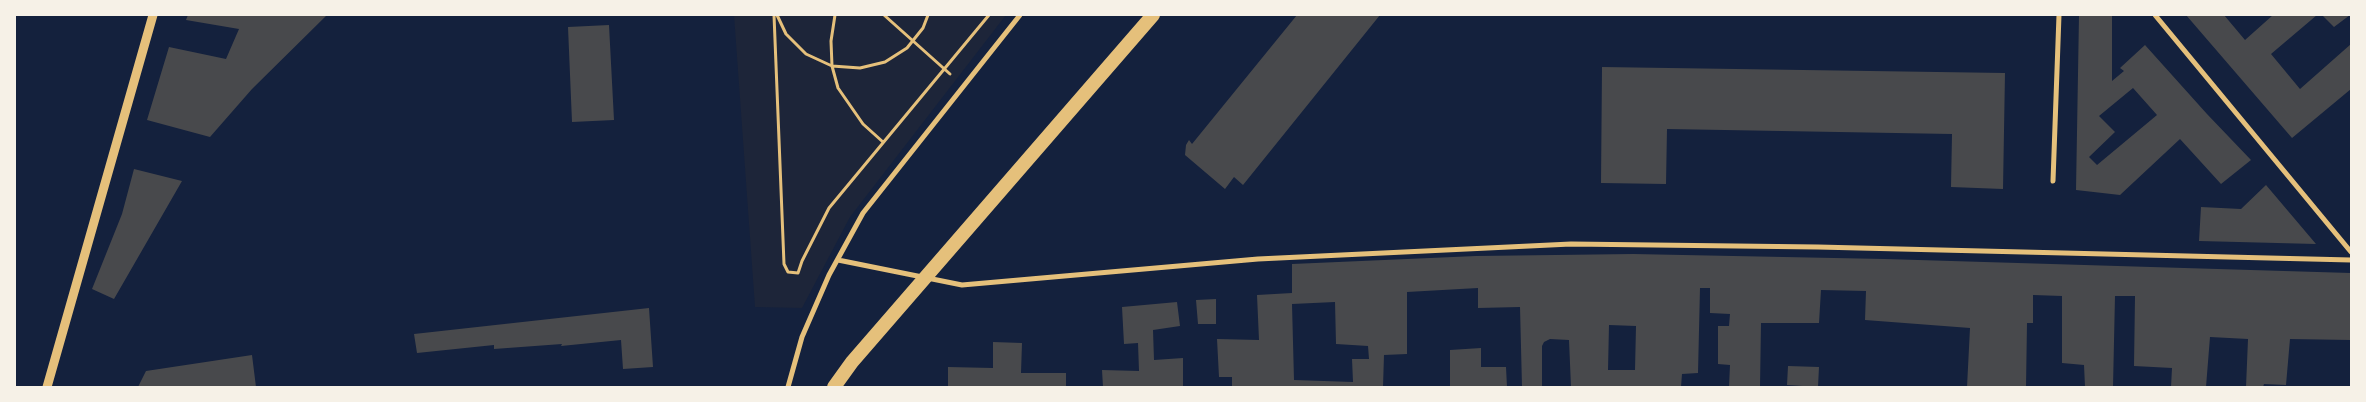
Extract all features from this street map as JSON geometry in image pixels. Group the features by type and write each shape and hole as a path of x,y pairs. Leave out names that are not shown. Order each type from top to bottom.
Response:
{"highway":[{"path":"834,387 852,362 1153,15"}],"street":[{"path":"47,387 153,15"},
{"path":"788,387 802,337 838,260 863,213 1020,15"},
{"path":"2053,181 2059,15"},
{"path":"2156,15 2351,252"},
{"path":"838,260 962,285 1258,259 1571,244 1828,247 2351,260"}],"path":[{"path":"775,15 786,34 806,54 832,66 860,68 885,62 914,41 923,28 928,15"},
{"path":"775,15 784,264 788,272 798,273 802,261 829,208 989,15"},
{"path":"835,15 831,41 832,66 838,88 863,124 883,142"},
{"path":"884,15 963,86"}],"shaded area":[{"path":"734,15 1006,15 850,217 802,308 755,307"}],"building":[{"path":"188,15 327,15 252,89 210,137 147,120 169,47 226,59 239,29 186,20"},
{"path":"1297,15 1380,15 1243,185 1234,177 1225,189 1185,155 1186,145 1189,140 1192,144"},
{"path":"2079,15 2112,15 2112,81 2124,71 2120,68 2145,45 2251,160 2221,184 2180,139 2120,195 2076,190","holes":["2133,88 2157,115 2097,165 2089,157 2115,132 2099,116"]},
{"path":"2186,15 2224,15 2245,40 2273,15 2317,15 2271,54 2300,89 2351,44 2351,89 2292,138"},
{"path":"2322,15 2350,15 2334,27"},
{"path":"609,25 614,120 572,122 568,27"},
{"path":"1602,67 2005,73 2003,189 1951,187 1952,134 1667,129 1666,184 1601,183"},
{"path":"134,169 182,181 114,299 92,289 122,214"},
{"path":"2266,185 2316,244 2199,241 2201,207 2241,209"},
{"path":"1633,254 1885,259 2351,273 2351,340 2290,339 2286,385 2264,384 2263,387 2246,387 2248,339 2210,337 2206,387 2171,387 2172,368 2134,366 2135,296 2115,296 2113,387 2085,387 2084,365 2062,363 2062,296 2033,295 2033,323 2027,323 2026,387 1967,387 1970,328 1865,320 1866,291 1821,290 1819,323 1761,323 1760,387 1729,387 1730,365 1718,364 1718,326 1729,326 1730,314 1710,313 1710,288 1700,288 1698,373 1682,374 1681,387 1571,387 1569,340 1550,339 1544,342 1542,346 1542,387 1522,387 1520,307 1478,308 1478,288 1407,292 1407,354 1384,355 1383,387 1232,387 1232,377 1219,377 1217,339 1259,340 1257,295 1292,293 1292,264 1476,256","holes":["1335,302 1336,344 1368,346 1369,359 1352,359 1353,382 1294,380 1292,304","1609,325 1636,326 1635,370 1608,370"]},
{"path":"1216,299 1216,324 1198,324 1196,300"},
{"path":"1177,302 1180,326 1153,330 1154,360 1183,358 1183,387 1103,387 1102,370 1139,371 1138,343 1124,344 1122,307"},
{"path":"649,308 653,367 623,369 621,340 561,346 562,344 494,349 494,345 417,353 414,334"},
{"path":"993,342 1022,343 1021,373 1066,373 1066,387 948,387 948,367 993,368"},
{"path":"1481,348 1481,367 1506,367 1507,387 1450,387 1450,350"},
{"path":"252,355 256,387 138,387 146,371"},
{"path":"1788,366 1819,367 1818,387 1787,385"}]}
